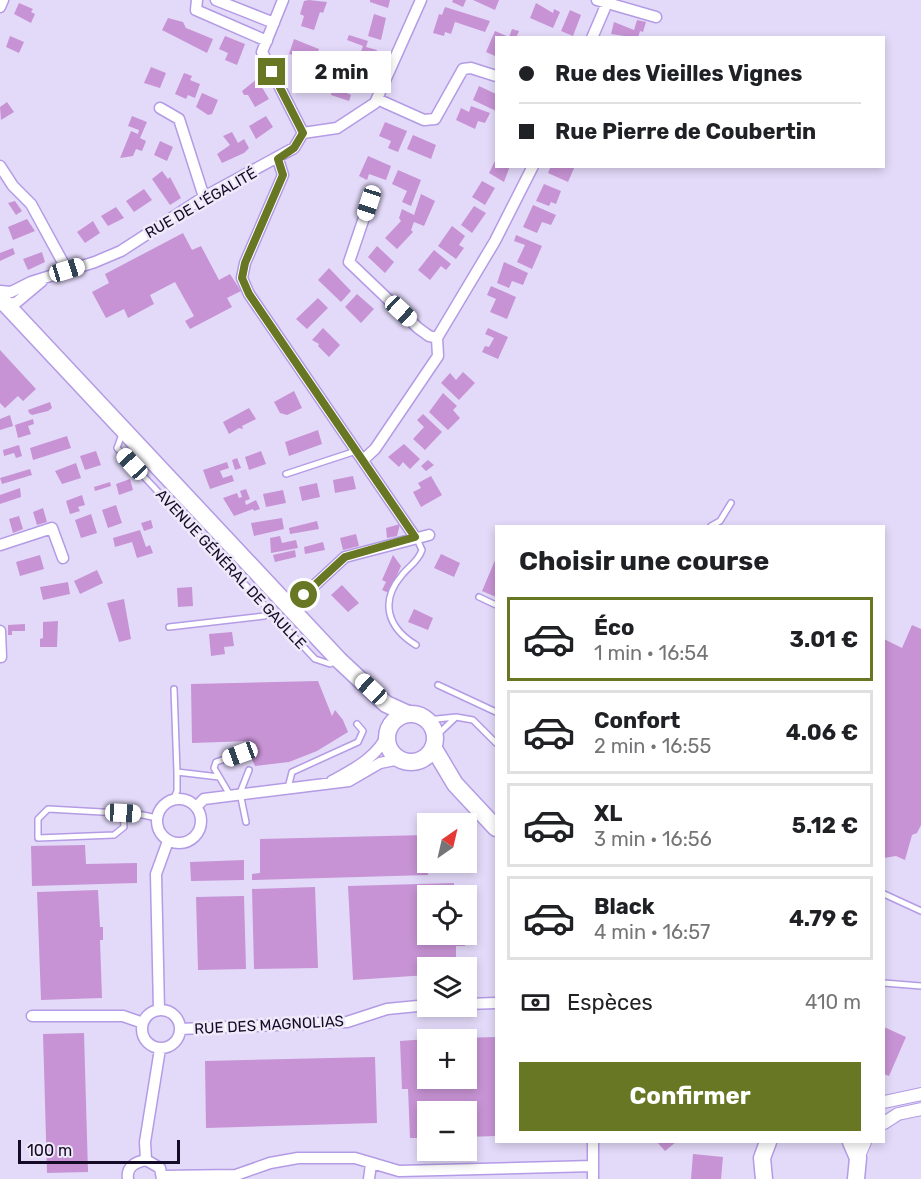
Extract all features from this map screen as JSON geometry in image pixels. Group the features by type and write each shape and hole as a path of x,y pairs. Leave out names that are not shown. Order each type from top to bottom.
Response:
{"main road":[{"name":"AVENUE GÉNÉRAL DE GAULLE","path":"2,300 339,660 386,704 408,714"},
{"name":"AVENUE GÉNÉRAL DE GAULLE","path":"339,660 371,700 388,731"},
{"path":"434,742 428,755 409,762 400,759 392,752 388,731 399,717 408,714 427,720 433,728 434,742 455,784"},
{"path":"419,760 455,784 495,827"},
{"path":"764,1179 762,1158 766,1143"},
{"path":"851,1143 858,1158 856,1178"}],"street":[{"path":"0,7 3,0"},
{"path":"196,0 196,10 267,41"},
{"path":"216,0 274,23"},
{"path":"283,0 262,52 303,133 337,128 375,103 421,0"},
{"path":"592,36 602,2 656,17"},
{"path":"377,99 424,120 435,119 463,69 471,68 495,76"},
{"path":"160,108 179,119 204,197"},
{"name":"RUE DE L'ÉGALITÉ","path":"2,300 11,292 31,282 121,251 204,197 278,159 294,148 303,133"},
{"path":"278,159 283,175 245,263 242,278 249,294 415,537"},
{"path":"0,166 13,186 31,204 67,270"},
{"path":"360,455 375,449 438,356 437,338 495,241 532,168"},
{"path":"369,203 349,262 418,328 429,336 437,338"},
{"name":"RUE DE L'ÉGALITÉ","path":"2,300 26,294 45,279"},
{"path":"26,294 24,308 26,327"},
{"path":"0,545 52,528 63,558"},
{"path":"290,608 345,557 429,535"},
{"path":"0,631 2,657"},
{"path":"327,785 374,754 382,746 388,731"},
{"path":"196,807 204,799 349,781 380,763 400,759"},
{"path":"182,799 196,807 202,821 194,839 180,844 168,841 161,834 157,818 161,809 174,800 182,799"},
{"path":"159,1010 156,874 168,841"},
{"path":"477,1004 495,1003"},
{"name":"RUE DES MAGNOLIAS","path":"180,1029 347,1022 387,1009 417,1006"},
{"path":"159,1010 175,1016 180,1029 174,1043 160,1048 147,1043 143,1037 142,1023 149,1014 159,1010"},
{"path":"32,1016 123,1016 142,1023"},
{"path":"146,1160 145,1142 160,1048"},
{"path":"885,1102 921,1094"},
{"path":"885,1122 898,1114 921,1109"},
{"path":"593,1143 593,1179"},
{"path":"858,1158 865,1143"},
{"path":"128,1179 130,1167 146,1160 154,1162 162,1178 236,1175 270,1162 298,1158 355,1158 399,1171 593,1167"},
{"path":"369,1179 371,1164"}],"lane":[{"name":"AVENUE GÉNÉRAL DE GAULLE","path":"124,430 117,448 315,659 330,664 339,660"},
{"path":"286,474 360,455"},
{"path":"713,525 720,521 731,504"},
{"path":"415,537 420,542 422,550 419,558 401,576 387,608 390,621 403,637 416,645"},
{"path":"479,597 495,605"},
{"path":"170,627 264,616 271,612"},
{"path":"438,685 495,712"},
{"path":"174,689 177,771 177,791 174,800"},
{"path":"434,742 456,717"},
{"path":"427,720 456,717 473,720 495,742"},
{"path":"288,788 292,772 358,742 363,731 357,724"},
{"path":"240,754 216,762 214,768 235,794 246,822"},
{"path":"177,771 219,777"},
{"path":"235,794 249,771"},
{"path":"123,813 124,827 114,835 38,838 38,819 48,809 123,813 157,818"},
{"path":"885,894 921,912"},
{"path":"885,984 921,986"}],"building":[{"path":"370,0 390,0 388,8 370,2"},
{"path":"453,0 466,0 463,7 452,2"},
{"path":"473,0 499,0 495,10"},
{"path":"304,1 327,2 323,13 320,12 314,30 301,26 304,16 300,14"},
{"path":"19,3 33,9 31,12 35,14 31,23 14,14"},
{"path":"536,3 553,13 554,9 560,12 553,28 530,18"},
{"path":"445,7 490,21 485,32 455,22 451,34 445,32 444,36 433,33 439,14 442,15"},
{"path":"570,10 581,15 573,36 561,31"},
{"path":"374,14 386,18 381,40 368,36"},
{"path":"168,18 183,22 186,28 213,39 207,53 162,30"},
{"path":"637,20 646,22 643,32 640,31 639,36 611,34 614,22 634,30"},
{"path":"512,29 519,31 517,36 509,36"},
{"path":"495,31 507,36 495,36 495,56 486,52"},
{"path":"349,35 368,41 366,47 377,50 371,68 357,63 363,46 347,40"},
{"path":"10,36 24,42 19,53 6,47"},
{"path":"225,36 245,44 237,65 225,60 228,53 219,49"},
{"path":"294,39 319,49 317,58 311,56 308,66 298,63 300,57 289,54"},
{"path":"151,67 166,73 160,88 144,83"},
{"path":"347,69 363,74 360,83 353,81 352,85 349,84 347,93 351,95 349,101 331,95 332,86 325,84 329,74 345,76"},
{"path":"184,73 192,76 190,80 200,84 195,98 188,95 186,99 175,94"},
{"path":"257,79 269,99 255,107 248,95 244,95 242,91"},
{"path":"479,86 495,94 495,111 473,100"},
{"path":"202,93 218,100 212,114 208,115 196,107"},
{"path":"7,102 14,112 1,120 0,107"},
{"path":"471,106 490,113 485,123 478,121 475,129 456,120 461,108 469,112"},
{"path":"132,116 147,122 140,138 146,141 142,151 136,149 133,156 120,158 131,131 138,134 139,130 128,126"},
{"path":"266,116 273,127 256,139 249,126"},
{"path":"385,122 407,131 398,152 388,148 391,141 379,136"},
{"path":"232,132 238,143 244,139 249,148 244,153 222,163 217,154 230,145 223,136"},
{"path":"413,135 436,145 431,159 407,149"},
{"path":"160,141 173,147 167,161 154,155"},
{"path":"368,156 391,166 386,180 369,174 367,180 359,176"},
{"path":"495,161 495,168 509,168 504,182 489,173"},
{"path":"550,168 574,168 568,182 548,173"},
{"path":"398,170 421,180 411,206 402,202 407,191 392,184"},
{"path":"162,171 168,179 170,177 181,198 170,205 152,179"},
{"path":"482,181 495,188 485,205 472,197"},
{"path":"544,184 561,191 556,204 551,202 549,206 536,201"},
{"path":"144,189 152,200 134,212 126,201"},
{"path":"421,194 435,201 424,226 414,222 411,230 413,232 397,249 385,238 401,221 399,218 402,209 414,215"},
{"path":"15,201 22,211 16,215 8,203"},
{"path":"533,205 556,215 551,225 542,222 537,233 523,227"},
{"path":"474,206 486,213 472,233 461,225"},
{"path":"116,207 124,218 108,226 101,216"},
{"path":"27,219 35,231 13,240 8,227"},
{"path":"93,221 100,233 85,243 77,232"},
{"path":"452,226 465,236 459,245 464,248 456,259 438,246"},
{"path":"183,233 192,250 201,246 219,280 230,274 241,291 227,298 232,307 190,329 185,321 194,316 175,282 150,295 154,304 128,318 124,309 106,318 92,292 109,283 105,274"},
{"path":"516,235 542,246 532,269 517,262 525,245 514,241"},
{"path":"377,246 394,262 385,273 368,257"},
{"path":"13,248 15,254 0,261 0,253"},
{"path":"434,250 451,264 446,270 441,266 430,280 418,270"},
{"path":"42,252 45,262 28,270 23,259"},
{"path":"504,262 528,273 523,285 512,281 509,288 497,283"},
{"path":"329,268 351,291 341,302 318,280"},
{"path":"491,286 516,297 507,319 490,312 496,299 487,295"},
{"path":"357,294 374,309 361,323 345,307"},
{"path":"318,298 328,308 307,329 296,319"},
{"path":"323,328 340,345 329,357 318,346 319,344 312,340"},
{"path":"488,328 508,337 498,359 482,352 485,346 489,347 494,338 485,334"},
{"path":"0,350 36,389 23,401 18,396 5,408 0,403"},
{"path":"463,372 475,383 459,400 441,383 450,373 456,380"},
{"path":"294,391 302,408 287,415 280,413 274,402"},
{"path":"443,393 457,406 453,410 460,418 448,430 429,412"},
{"path":"50,402 52,408 48,411 32,415 29,413 28,410"},
{"path":"249,408 256,419 242,426 243,429 239,428 229,434 223,422"},
{"path":"423,414 442,432 425,450 413,439 424,427 417,420"},
{"path":"10,415 13,426 0,430 0,419"},
{"path":"33,419 34,424 28,426 31,434 18,438 15,425"},
{"path":"318,430 322,444 289,456 285,442"},
{"path":"67,436 71,448 33,460 30,448"},
{"path":"404,444 420,459 410,469 403,462 399,467 388,457"},
{"path":"19,445 22,456 16,458 14,453 4,456 3,450"},
{"path":"96,451 101,465 85,470 80,456"},
{"path":"261,451 266,464 249,470 245,457"},
{"path":"237,458 241,468 235,470 232,460"},
{"path":"428,460 434,465 426,471 421,466"},
{"path":"227,462 229,468 220,471 223,478 232,475 234,481 210,489 203,470"},
{"path":"76,463 81,478 62,484 55,471"},
{"path":"30,469 32,475 2,484 0,478"},
{"path":"353,476 356,489 335,493 333,480"},
{"path":"431,476 442,495 421,507 413,492 421,488 418,483"},
{"path":"130,479 133,490 119,495 116,484"},
{"path":"110,482 111,486 95,491 94,487"},
{"path":"317,483 320,497 302,501 299,487"},
{"path":"20,488 21,497 0,504 0,495"},
{"path":"246,489 250,499 245,501 246,505 256,500 260,509 254,511 253,509 234,516 223,498 237,493 239,498 242,497 240,491"},
{"path":"283,490 286,503 266,507 263,494"},
{"path":"82,495 85,505 78,507 80,511 70,514 66,501"},
{"path":"116,505 122,523 108,528 102,510"},
{"path":"43,508 47,522 37,525 33,512"},
{"path":"91,514 97,533 81,538 75,520"},
{"path":"19,516 23,529 13,533 9,519"},
{"path":"282,518 284,529 254,536 251,523"},
{"path":"151,520 153,528 144,531 141,523"},
{"path":"317,521 319,529 290,534 289,528"},
{"path":"400,524 397,536 387,538 386,528"},
{"path":"140,530 146,547 150,545 153,553 137,558 132,542 115,547 113,538"},
{"path":"356,534 359,546 343,550 340,538"},
{"path":"280,536 282,543 296,540 298,548 271,553 270,538"},
{"path":"323,542 325,550 305,554 304,547"},
{"path":"295,550 296,557 275,562 273,555"},
{"path":"441,554 460,563 454,577 434,568"},
{"path":"40,555 44,569 20,576 16,562"},
{"path":"393,555 401,566 389,593 382,590 386,582 382,580"},
{"path":"495,560 495,597 482,591"},
{"path":"97,570 103,583 80,594 74,581"},
{"path":"68,582 70,594 43,600 40,587"},
{"path":"342,585 359,603 348,612 331,595"},
{"path":"192,587 193,606 178,607 177,588"},
{"path":"124,599 131,639 119,642 107,603"},
{"path":"414,609 433,618 428,630 408,622"},
{"path":"58,621 57,647 40,647 40,639 43,638 43,622"},
{"path":"25,624 25,631 12,631 12,635 8,635 8,625"},
{"path":"912,625 921,629 921,825 917,833 912,835 905,860 896,856 885,858 885,640 902,648"},
{"path":"232,632 234,646 224,647 225,654 211,656 209,634"},
{"path":"318,681 332,716 335,710 343,720 348,732 317,751 289,762 255,766 250,755 256,753 251,741 192,743 191,684"},
{"path":"417,835 417,873 428,873 428,875 252,880 252,874 260,873 260,839"},
{"path":"85,845 86,864 137,863 137,883 32,886 31,846"},
{"path":"244,860 244,880 191,881 190,862"},
{"path":"454,883 454,885 417,885 417,945 465,946 456,946 456,957 417,957 417,976 353,980 348,886"},
{"path":"315,887 318,968 254,969 252,889"},
{"path":"98,890 100,927 103,927 103,940 100,940 102,998 41,1000 37,892"},
{"path":"244,896 246,969 198,970 196,897"},
{"path":"885,1027 906,1037 889,1076 885,1074"},
{"path":"84,1033 88,1172 47,1173 43,1034"},
{"path":"495,1037 495,1136 477,1137 477,1101 417,1101 417,1138 410,1138 408,1089 402,1089 400,1041 417,1040 417,1089 477,1089 477,1038"},
{"path":"375,1057 377,1123 206,1128 205,1061"},
{"path":"658,1143 675,1143 665,1151"},
{"path":"693,1154 723,1157 721,1179 691,1179"}],"route":[{"path":"272,72 303,133 294,148 278,159 283,175 245,263 242,278 249,294 415,537 345,557 304,595"}]}
